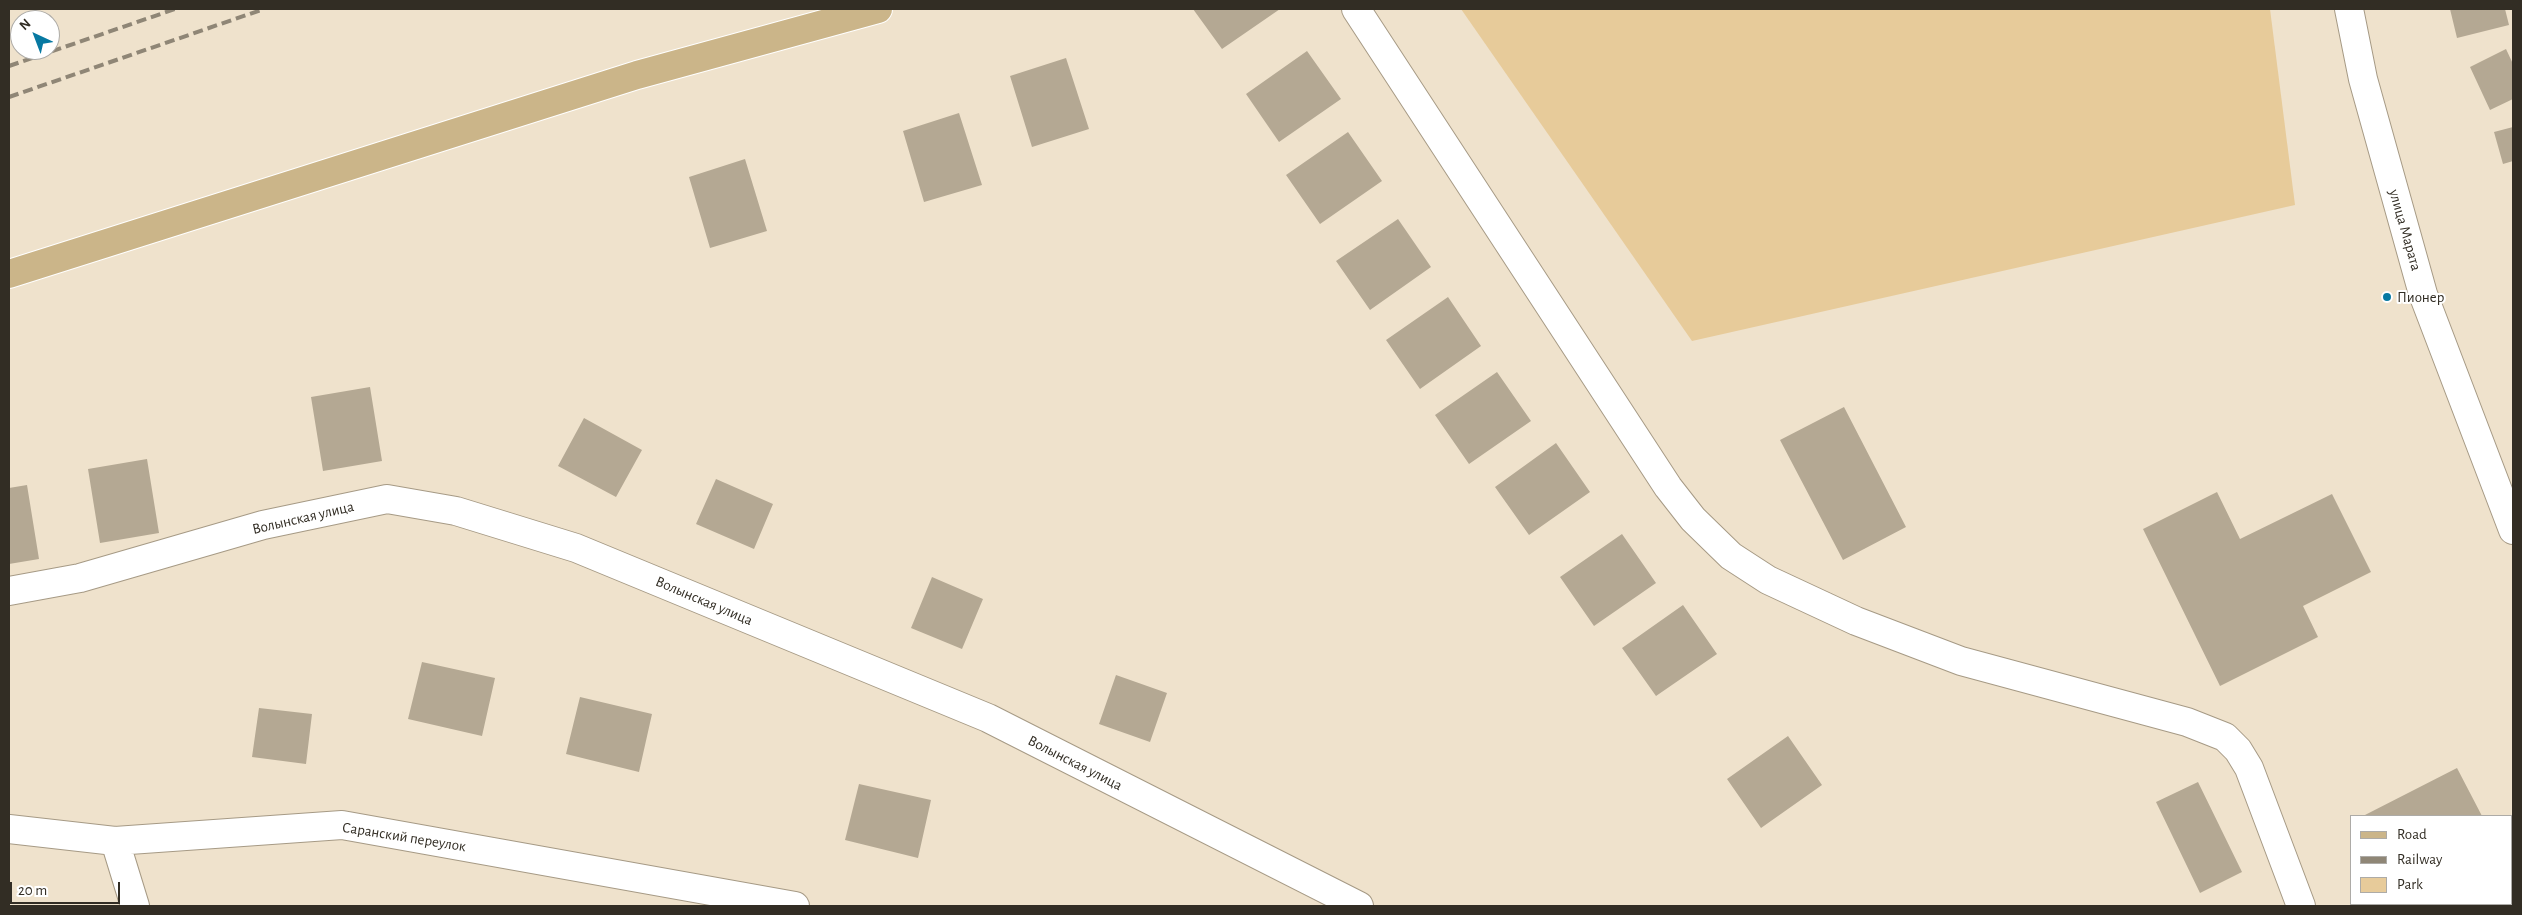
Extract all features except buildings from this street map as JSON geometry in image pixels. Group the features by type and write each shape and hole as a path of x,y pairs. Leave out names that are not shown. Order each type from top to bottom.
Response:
{"main road":[{"path":"9,274 637,75 878,9"}],"street":[{"path":"1356,9 1668,487 1693,520 1731,556 1768,580 1856,621 1961,662 2187,722 2225,737 2238,750 2249,768 2301,906"},
{"name":"улица Марата","path":"2349,9 2363,79 2423,294 2513,530"},
{"name":"Волынская улица","path":"9,591 80,578 263,525 387,499 456,510 576,548 988,718 1359,906"},
{"name":"Саранский переулок","path":"9,829 115,840 342,825 794,906"},
{"path":"115,840 135,906"}],"green space":[{"path":"1461,9 2270,9 2295,205 1692,341"}],"railway":[{"path":"9,66 175,9"},
{"path":"9,97 264,9"}],"place":[{"name":"Пионер","path":"2387,297"}]}
